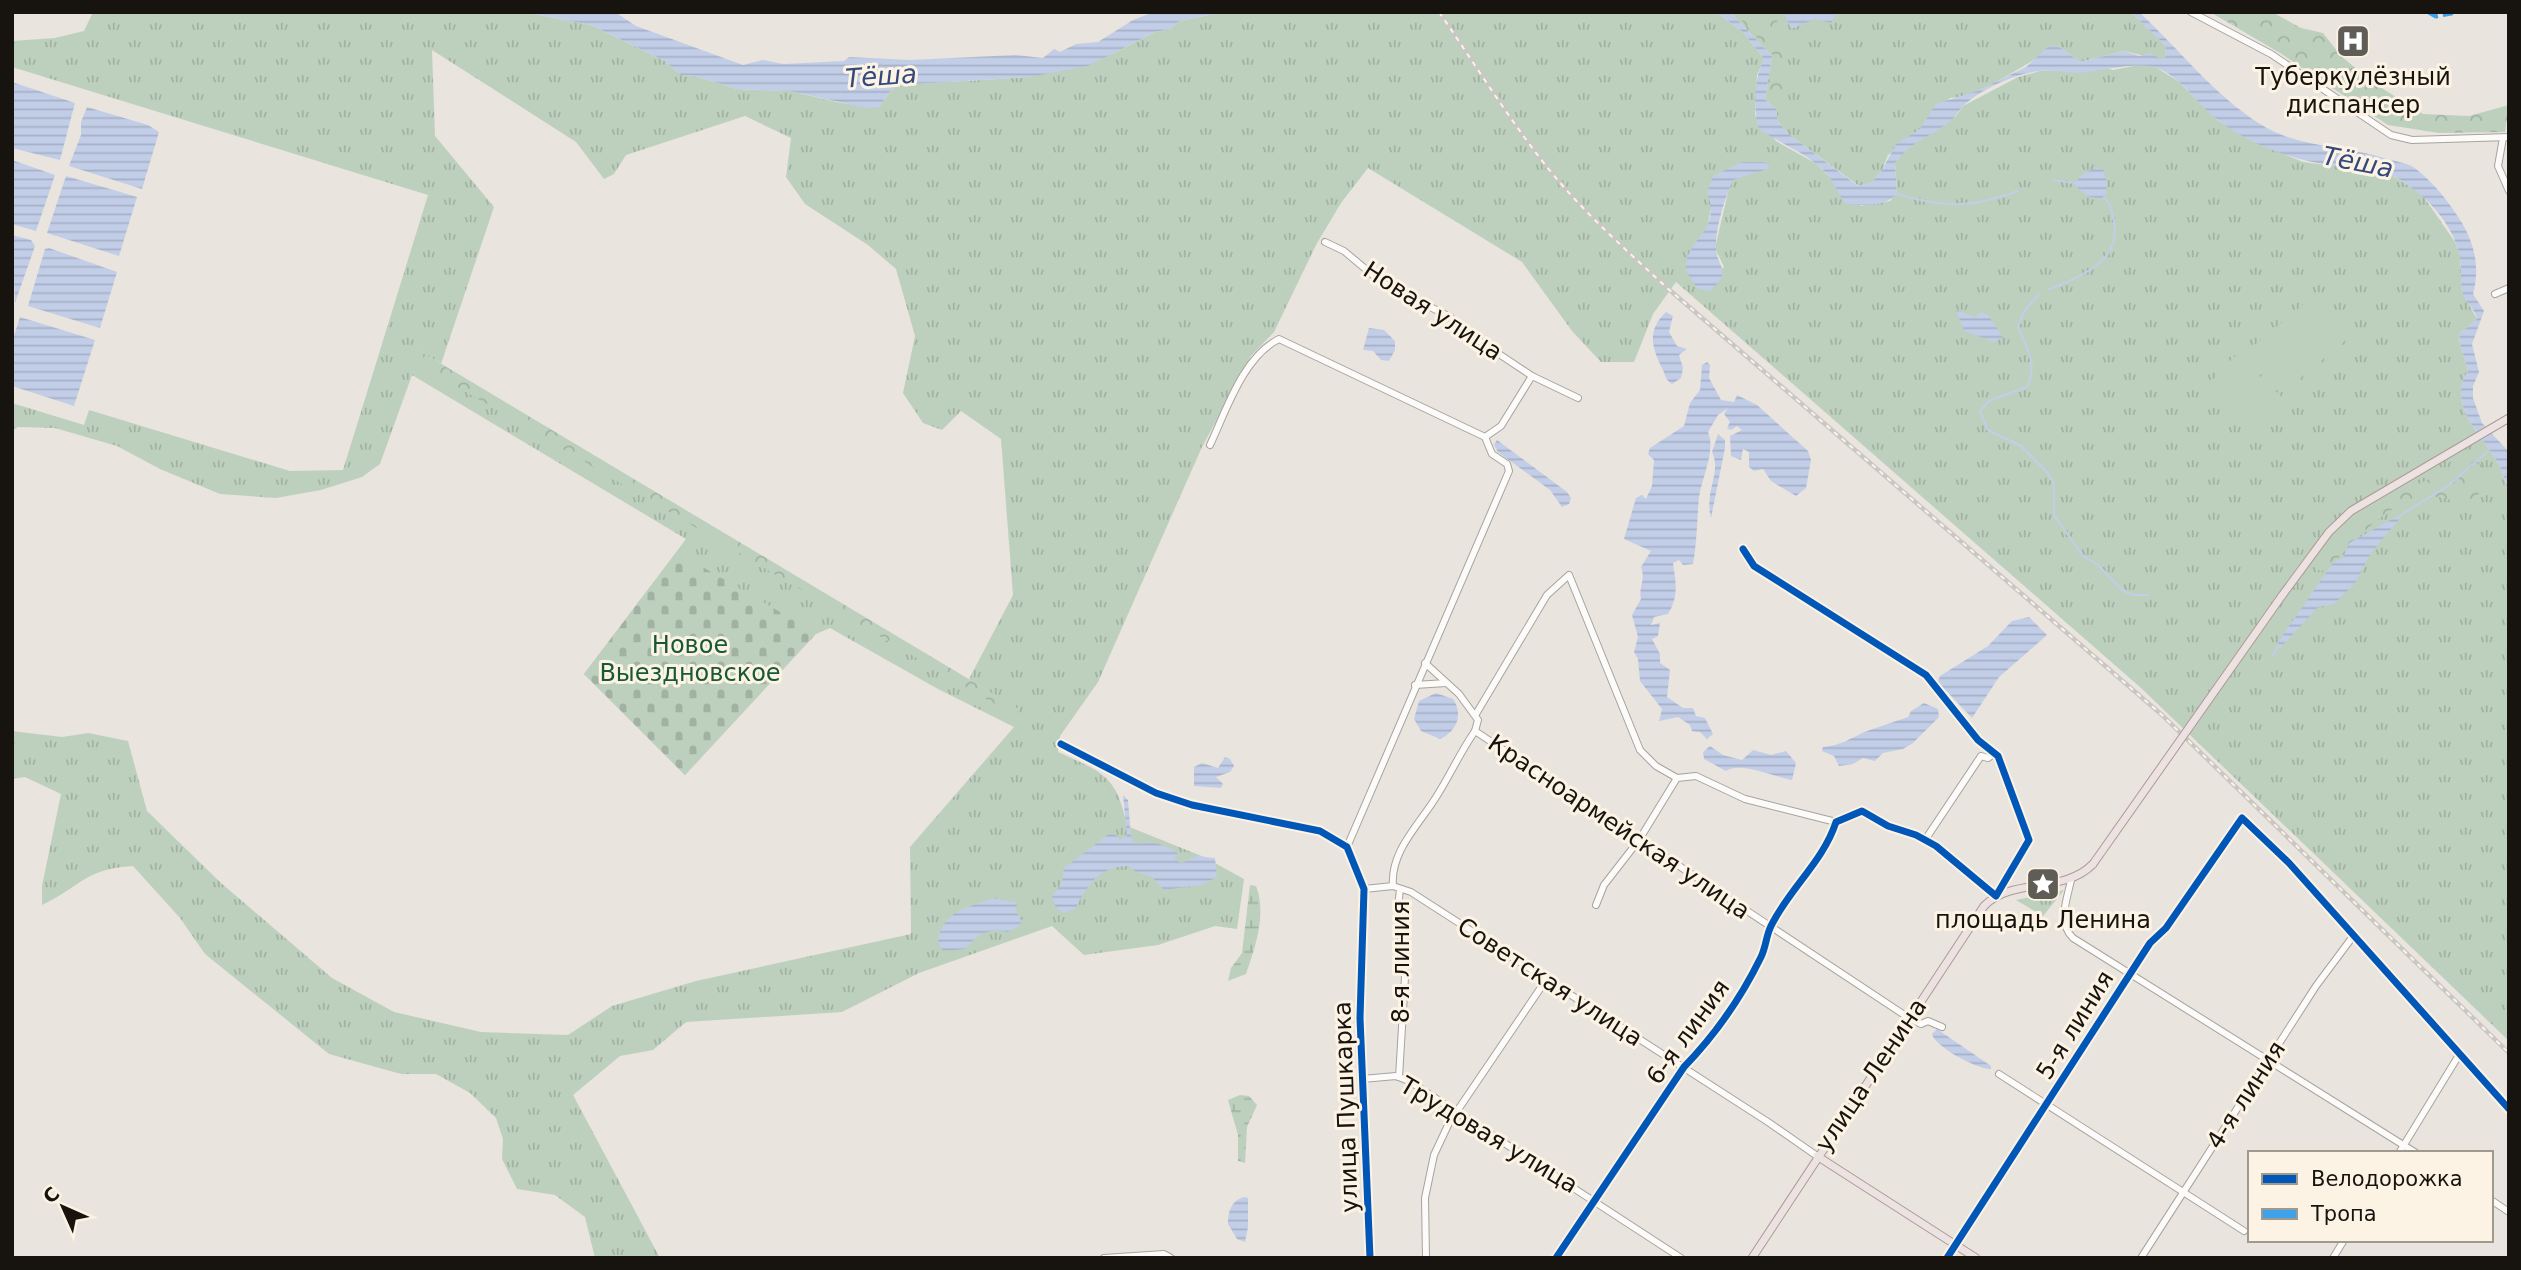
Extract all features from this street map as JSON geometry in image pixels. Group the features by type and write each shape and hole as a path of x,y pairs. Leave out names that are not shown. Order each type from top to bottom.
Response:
{"main road":[{"path":"1996,896 2071,880 2093,864 2329,532 2351,511 2509,418"},
{"name":"улица Ленина","path":"1752,1258 1984,906 1996,896"},
{"name":"Советская улица","path":"1817,1156 1976,1258"}],"street":[{"path":"2191,12 2301,71 2391,135 2412,140 2506,137 2498,166 2509,191"},
{"name":"Новая улица","path":"1325,242 1344,251 1381,282 1450,317 1469,334 1532,376 1578,398"},
{"path":"2495,294 2509,288"},
{"path":"1061,744 1156,793 1192,805 1320,831 1347,847 1509,471 1507,464 1492,454 1485,437 1279,339 1271,343 1243,378 1210,445"},
{"path":"1485,437 1501,426 1532,376"},
{"path":"1476,714 1547,595 1569,575 1640,750 1656,766 1677,778 1696,776 1745,799 1836,822 1861,811 1888,827 1925,840 1996,896 2029,840 1995,754 1978,740 1926,675 1754,566 1743,549"},
{"path":"1425,663 1448,683 1476,714 1478,720 1475,731"},
{"path":"1415,685 1433,681 1448,683"},
{"name":"Красноармейская улица","path":"1475,731 1909,1018 1921,1024 1928,1021 1942,1027"},
{"name":"8-я линия","path":"1399,1077 1405,977 1392,872 1401,849 1475,731"},
{"path":"1925,840 1981,756 1988,758 1995,754"},
{"path":"1596,905 1604,886 1639,840 1677,778"},
{"name":"5-я линия","path":"1947,1258 2150,943 2166,928 2242,818 2289,863 2354,935"},
{"name":"6-я линия","path":"1556,1258 1684,1067 1703,1047 1749,979 1763,954 1770,927 1828,845 1836,822"},
{"name":"улица Пушкарка","path":"1347,847 1364,889 1360,1018 1370,1258"},
{"path":"2071,880 2064,917 2067,932 2413,1151"},
{"path":"1364,889 1396,888"},
{"name":"Советская улица","path":"1396,888 1411,892 1684,1067 1817,1156"},
{"path":"2354,935 2509,1109"},
{"name":"4-я линия","path":"2141,1258 2268,1060 2354,935"},
{"path":"1426,1258 1427,1182 1434,1155 1457,1111 1546,980"},
{"path":"2400,1151 2459,1055"},
{"path":"1998,1074 2244,1231"},
{"name":"Трудовая улица","path":"1362,1079 1399,1077 1457,1111 1681,1258"},
{"path":"2493,1201 2509,1212"},
{"path":"2333,1258 2343,1242"},
{"path":"1104,1258 1164,1254 1171,1258"}],"green space":[{"path":"93,12 524,12 591,25 665,61 681,75 695,76 737,89 790,91 841,103 879,107 891,90 900,85 1029,77 1112,54 1155,32 1170,29 1179,21 1225,12 1716,12 1744,33 1764,59 1757,75 1755,115 1776,141 1815,163 1861,206 1890,201 1897,193 1895,163 1904,151 1956,116 1963,106 2018,77 2040,71 2077,71 2103,67 2113,70 2143,64 2157,68 2178,81 2217,120 2252,141 2303,162 2388,173 2421,193 2455,242 2460,255 2462,292 2477,319 2460,333 2459,340 2468,371 2462,385 2461,399 2465,412 2497,461 2509,496 2509,1041 2141,688 1676,282 1653,314 1634,362 1601,362 1572,331 1522,262 1368,168 1341,203 1316,245 1274,332 1251,356 1202,447 1098,682 1060,736 1058,752 1097,771 1112,785 1127,826 1204,857 1244,879 1237,929 1215,926 1158,945 1084,955 1052,926 919,973 842,1012 686,1022 653,1050 620,1056 573,1095 660,1258 595,1258 585,1217 555,1195 517,1189 502,1159 503,1139 496,1118 470,1093 436,1074 401,1074 329,1054 205,954 180,918 133,866 93,875 42,905 42,886 61,794 25,777 12,779 12,731 62,737 88,733 128,741 147,811 221,883 332,978 394,1012 481,1032 568,1035 612,1006 696,981 911,934 910,847 1014,727 938,689 830,628 816,634 685,775 584,674 686,539 412,375 380,464 362,477 321,490 276,498 220,494 160,469 117,446 55,428 18,427 12,431 12,403 84,425 89,410 290,471 343,470 428,195 12,67 12,41 55,38 84,31","holes":["432,50 576,142 604,179 614,174 626,155 745,116 791,138 786,177 805,204 868,245 896,269 915,336 903,393 923,423 942,430 961,411 1001,439 1013,595 969,679 1019,710 441,364 494,207 435,136","1742,162 1754,171 1733,180 1729,188 1715,248 1724,267 1697,288 1691,276 1690,252 1707,228 1712,204"]},
{"path":"1730,12 2131,12 2165,45 2166,56 2161,60 2124,51 2080,62 2058,46 1990,85 1950,98 1919,130 1888,155 1882,170 1872,182 1859,186 1787,133 1778,121 1776,109 1765,100 1772,56"},
{"path":"1734,12 1773,12 1784,36 1778,47 1788,83 1784,121 1768,99 1774,56"},
{"path":"2210,12 2272,12 2301,28 2323,33 2341,56 2372,82 2423,114 2469,116 2509,105 2505,132 2439,133 2388,125 2280,53"},
{"path":"2317,293 2352,335 2286,390 2251,348"},
{"path":"410,345 1019,709 1015,716 405,356"},
{"path":"2237,354 2291,406 2256,442 2203,390"},
{"path":"2474,458 2482,466 2485,483 2476,498 2461,501 2424,497 2409,501 2370,526 2326,571 2315,570 2345,533 2371,512 2412,487"},
{"name":"Новое Выездновское","path":"677,552 816,633 685,775 584,674"},
{"path":"1250,885 1256,886 1259,897 1260,919 1256,942 1246,974 1228,981 1231,968 1242,953"},
{"path":"2064,890 2043,916 2016,900"},
{"path":"1240,1095 1249,1096 1257,1105 1247,1127 1245,1163 1238,1161 1238,1135 1228,1100"}],"water":[{"path":"524,12 615,12 636,26 743,65 763,60 783,64 844,61 849,57 910,60 1015,55 1043,58 1054,49 1060,52 1076,44 1098,42 1133,20 1154,12 1225,12 1179,21 1170,29 1155,32 1088,66 1029,77 900,85 891,90 879,107 866,108 790,91 737,89 695,76 681,75 665,61 591,25"},
{"path":"1716,12 1730,12 1772,56 1765,100 1776,109 1778,121 1787,133 1858,186 1872,182 1896,144 1919,130 1936,104 1977,91 2026,67 2049,46 2058,46 2080,62 2124,51 2139,56 2151,53 2161,60 2166,56 2165,45 2131,12 2139,12 2227,99 2260,124 2290,138 2413,167 2434,185 2452,208 2473,249 2476,275 2473,294 2484,311 2472,344 2479,372 2473,386 2473,398 2482,423 2509,452 2509,496 2497,461 2465,412 2461,399 2462,385 2468,371 2459,340 2460,333 2477,319 2462,291 2460,258 2455,240 2432,206 2400,180 2388,173 2321,164 2259,145 2219,121 2181,83 2164,71 2139,65 2082,72 2040,71 1999,83 1970,100 1951,120 1901,156 1895,163 1897,194 1892,198 1873,205 1846,204 1831,179 1818,165 1759,129 1756,94 1758,75 1764,59 1744,33"},
{"path":"1784,12 1837,12 1831,23 1815,19 1791,29"},
{"path":"12,82 75,103 60,160 12,148"},
{"path":"87,107 148,125 159,132 142,189 69,166 81,135 81,122"},
{"path":"12,160 55,175 36,231 12,224"},
{"path":"1742,162 1765,162 1770,168 1733,180 1716,238 1722,269 1721,278 1710,291 1697,288 1686,269 1687,259 1707,227 1711,206 1707,193 1713,176"},
{"path":"2097,168 2103,169 2107,184 2105,200 2087,196 2074,184 2084,173"},
{"path":"66,176 137,197 119,256 47,233"},
{"path":"12,235 31,240 35,246 15,303"},
{"path":"49,248 117,272 100,328 28,306 45,249"},
{"path":"1956,310 1975,317 1980,313 1988,315 2003,337 1995,342 1964,331"},
{"path":"1666,312 1673,316 1669,332 1677,346 1687,349 1679,355 1683,368 1681,378 1672,384 1666,378 1659,362 1653,340 1656,326"},
{"path":"20,317 95,340 74,406 12,386 12,342"},
{"path":"1369,328 1384,330 1395,341 1395,350 1389,361 1381,360 1373,351 1363,350"},
{"path":"1707,362 1710,365 1709,378 1721,400 1734,402 1737,395 1757,405 1808,451 1811,460 1806,488 1796,496 1771,481 1763,469 1754,471 1749,467 1749,452 1743,449 1741,460 1731,456 1730,436 1742,430 1737,426 1731,430 1727,428 1730,422 1724,414 1728,408 1718,415 1708,432 1709,456 1699,497 1693,564 1683,565 1679,560 1673,563 1676,587 1672,607 1668,614 1654,617 1651,625 1660,623 1658,636 1652,639 1660,654 1660,663 1670,670 1667,697 1683,708 1693,708 1696,716 1705,718 1713,734 1707,739 1700,732 1692,731 1690,725 1678,717 1659,721 1662,709 1640,681 1638,659 1634,652 1638,637 1632,615 1641,599 1641,567 1651,551 1624,539 1636,498 1642,495 1646,499 1652,486 1654,460 1648,454 1650,448 1684,426 1690,403 1700,390 1702,365"},
{"path":"1718,434 1725,440 1725,448 1711,518 1709,508 1715,467 1712,452"},
{"path":"1497,440 1567,492 1571,498 1569,504 1562,507 1550,490 1498,452 1494,445"},
{"path":"2396,517 2400,518 2371,553 2355,583 2334,604 2318,607 2280,648 2278,642 2333,563 2343,558 2349,543"},
{"path":"2029,617 2047,635 1999,677 1972,718 1938,682 1940,676 1988,646 2012,621"},
{"path":"1436,693 1453,699 1458,711 1454,727 1440,739 1421,731 1414,719 1419,701"},
{"path":"1924,703 1938,709 1939,717 1913,743 1903,749 1883,753 1875,761 1863,758 1853,764 1839,766 1834,756 1822,751 1823,747 1841,743 1908,717 1911,711"},
{"path":"1710,746 1723,755 1742,760 1753,750 1771,755 1786,751 1796,763 1792,780 1749,769 1732,768 1726,771 1704,759 1703,752"},
{"path":"1225,757 1230,759 1234,766 1230,772 1216,777 1223,784 1221,788 1194,786 1194,767 1202,763 1218,768"},
{"path":"1123,795 1128,800 1131,837 1135,844 1147,842 1170,848 1181,856 1175,856 1175,859 1181,863 1198,856 1215,858 1217,877 1201,885 1164,890 1151,876 1136,872 1129,866 1118,867 1095,878 1075,909 1063,913 1055,906 1052,897 1062,882 1064,868 1109,834 1115,834 1120,840 1127,836"},
{"path":"993,898 1017,903 1016,912 1022,921 1019,926 1008,932 995,930 984,933 965,949 943,951 938,941 951,916"},
{"path":"1937,1029 1991,1066 1991,1069 1977,1066 1948,1051 1932,1034"},
{"path":"1244,1197 1248,1198 1245,1242 1237,1239 1228,1224 1231,1207"}],"waterway":[{"path":"2053,180 2075,183"},
{"path":"1897,194 1929,202 1958,204 1986,201 2018,191"},
{"path":"2049,289 2096,266 2111,248 2115,236 2114,222 2110,205 2104,197"},
{"path":"2039,294 2024,311 2018,327 2031,363 2027,387 1989,401 1980,411 1988,430 2021,446 2047,472 2054,484 2054,515 2083,556 2098,565 2122,590 2133,595 2149,595"},
{"name":"Тёша","path":"2396,518 2449,485 2487,452"},
{"name":"Тёша","path":"2272,656 2279,645"}],"railway":[{"path":"1439,12 1533,148 1574,199 1604,229 1665,286 2162,715 2509,1053"}],"marked path":[{"path":"2429,12 2436,16 2456,12"}],"cycle path":[{"path":"1556,1258 1684,1067 1717,1029 1736,1001 1761,957 1769,930 1778,913 1823,850 1836,822 1862,811 1888,826 1916,835 1936,846 1996,896 2029,840 1998,756 1978,740 1926,675 1754,566 1743,549"},
{"path":"1061,744 1156,793 1192,805 1320,831 1347,847 1364,889 1360,1018 1370,1258"},
{"path":"1947,1258 2150,943 2166,928 2242,818 2289,863 2509,1109"}],"place":[{"name":"Туберкулёзный диспансер","path":"2353,41"},
{"name":"площадь Ленина","path":"2043,884"}]}
